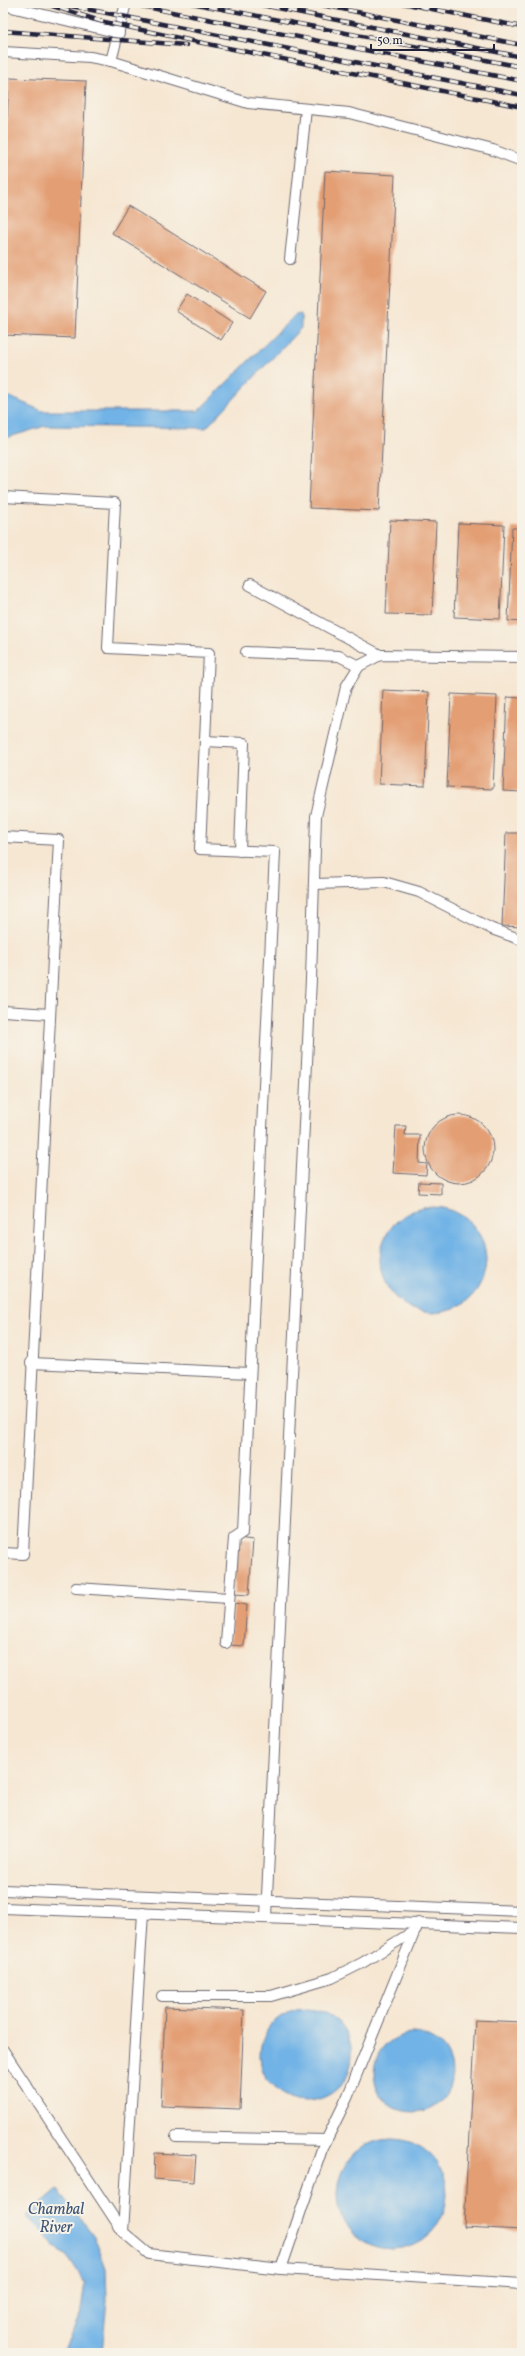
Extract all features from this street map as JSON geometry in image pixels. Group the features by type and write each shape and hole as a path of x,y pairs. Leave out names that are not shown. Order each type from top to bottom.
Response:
{"lane":[{"path":"111,61 126,3"},
{"path":"3,5 118,33"},
{"path":"3,52 90,57 111,61 248,103 349,113 493,150 520,160"},
{"path":"290,259 306,109"},
{"path":"3,498 115,503 108,648 209,653 200,849 275,852 243,1532 234,1538 226,1643"},
{"path":"250,585 380,656"},
{"path":"246,652 339,656 358,666"},
{"path":"266,1917 316,816 346,687 358,666 380,656 522,656"},
{"path":"205,741 244,743 240,850"},
{"path":"3,837 59,840 31,1363 23,1554 3,1553"},
{"path":"314,884 384,882 418,892 492,929 522,940"},
{"path":"3,1011 50,1014"},
{"path":"31,1363 250,1374"},
{"path":"76,1588 229,1598"},
{"path":"3,1890 522,1911"},
{"path":"3,1908 266,1917 417,1926 522,1928"},
{"path":"124,2232 143,1913"},
{"path":"162,1996 271,1996 332,1978 362,1963 417,1926"},
{"path":"281,2269 327,2140 347,2098 417,1926"},
{"path":"3,2050 124,2232 149,2254 281,2269 522,2284"},
{"path":"176,2137 327,2140"}],"water":[{"path":"301,314 301,328 206,428 45,426 3,439 3,394 42,411 198,411 295,315"},
{"path":"433,1207 453,1211 470,1223 482,1240 486,1260 482,1280 470,1297 453,1309 433,1313 413,1309 396,1297 384,1280 380,1260 384,1240 396,1223 413,1211"},
{"path":"306,2009 323,2013 338,2023 348,2038 352,2055 348,2072 338,2087 323,2097 306,2101 289,2097 274,2087 264,2072 260,2055 264,2038 274,2023 289,2013"},
{"path":"413,2034 428,2037 435,2041 445,2051 449,2058 452,2073 449,2088 445,2095 435,2105 428,2109 413,2112 398,2109 391,2105 381,2095 377,2088 374,2073 377,2058 381,2051 391,2041 398,2037"},
{"path":"392,2139 413,2143 423,2148 431,2155 438,2163 443,2173 447,2194 443,2215 438,2225 431,2233 423,2240 413,2245 392,2249 371,2245 361,2240 353,2233 346,2225 341,2215 337,2194 341,2173 346,2163 353,2155 361,2148 371,2143"},
{"name":"Chambal River","path":"58,2189 94,2236 106,2268 107,2300 102,2353 62,2353 80,2316 85,2283 69,2259 26,2216"}],"building":[{"path":"9,78 86,81 75,338 3,335 3,203"},
{"path":"325,171 395,175 379,511 309,508"},
{"path":"128,206 266,291 250,318 112,233"},
{"path":"187,294 232,323 221,340 176,311"},
{"path":"390,520 436,522 432,615 386,614"},
{"path":"458,523 504,525 500,619 454,617"},
{"path":"512,528 522,528 522,622 508,621"},
{"path":"383,690 429,692 425,786 379,784"},
{"path":"451,694 497,696 493,789 447,787"},
{"path":"507,697 522,698 522,792 503,791"},
{"path":"506,833 522,833 522,927 502,926"},
{"path":"459,1115 472,1117 483,1125 491,1136 493,1149 491,1162 483,1173 472,1181 459,1183 446,1181 435,1173 427,1162 425,1149 427,1136 435,1125 446,1117"},
{"path":"396,1126 406,1126 405,1135 420,1135 419,1163 427,1164 426,1175 393,1173"},
{"path":"419,1182 441,1183 441,1194 418,1193"},
{"path":"238,1538 253,1540 249,1595 234,1594"},
{"path":"234,1603 247,1605 244,1646 230,1645"},
{"path":"165,2007 244,2010 240,2109 161,2106"},
{"path":"475,2020 522,2022 522,2230 464,2227"},
{"path":"155,2153 196,2155 194,2182 154,2179"}],"railway":[{"path":"43,3 100,21 522,107"},
{"path":"126,3 522,81"},
{"path":"191,3 522,67"},
{"path":"252,3 522,57"},
{"path":"312,3 522,45"},
{"path":"402,3 522,27"},
{"path":"514,3 522,4"},
{"path":"61,4 522,95"},
{"path":"3,31 186,45"}]}
